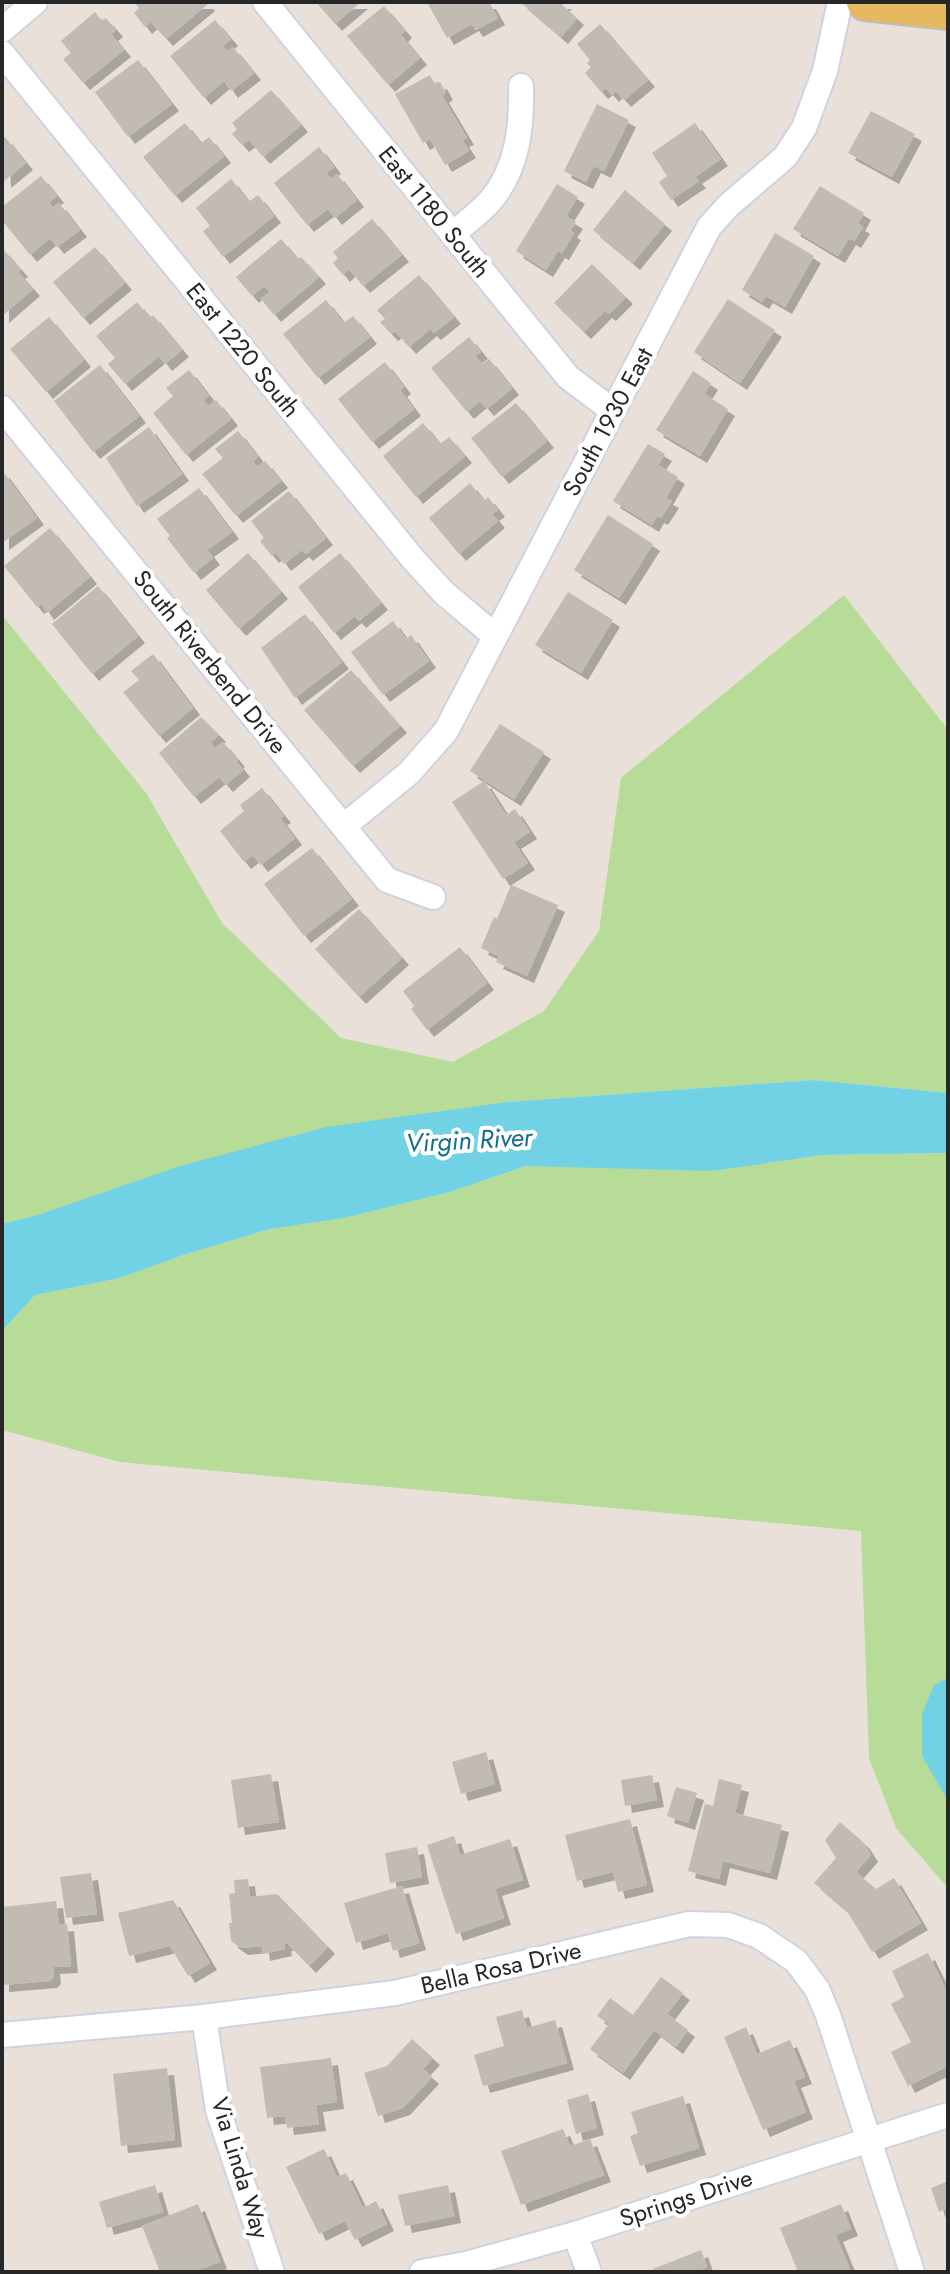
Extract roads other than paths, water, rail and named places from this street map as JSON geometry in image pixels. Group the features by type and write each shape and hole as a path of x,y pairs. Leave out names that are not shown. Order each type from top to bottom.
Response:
{"main road":[{"path":"865,2 948,11"}],"street":[{"path":"2,30 35,2"},
{"name":"East 1180 South","path":"265,2 568,377 613,411"},
{"name":"South 1930 East","path":"344,826 428,754 446,731 709,227 729,205 785,157 804,128 825,71 840,2"},
{"name":"East 1220 South","path":"2,53 413,559 444,593 495,636"},
{"path":"453,234 491,199 513,162 522,124 521,86"},
{"name":"South Riverbend Drive","path":"2,408 387,880 433,897"},
{"name":"Bella Rosa Drive","path":"2,2035 204,2017 395,1993 689,1924 728,1925 759,1936 796,1961 817,1989 912,2272"},
{"name":"Via Linda Way","path":"204,2017 218,2110 272,2272"},
{"name":"Springs Drive","path":"422,2272 466,2264 575,2234 948,2115"},
{"path":"575,2234 589,2272"}],"water":[{"name":"Virgin River","path":"814,1080 948,1093 948,1153 823,1155 711,1171 526,1166 450,1192 344,1218 270,1229 120,1278 35,1295 2,1331 2,1224 38,1215 180,1166 326,1127 508,1102"},
{"path":"948,1678 948,1801 922,1756 922,1714 934,1685"}]}
